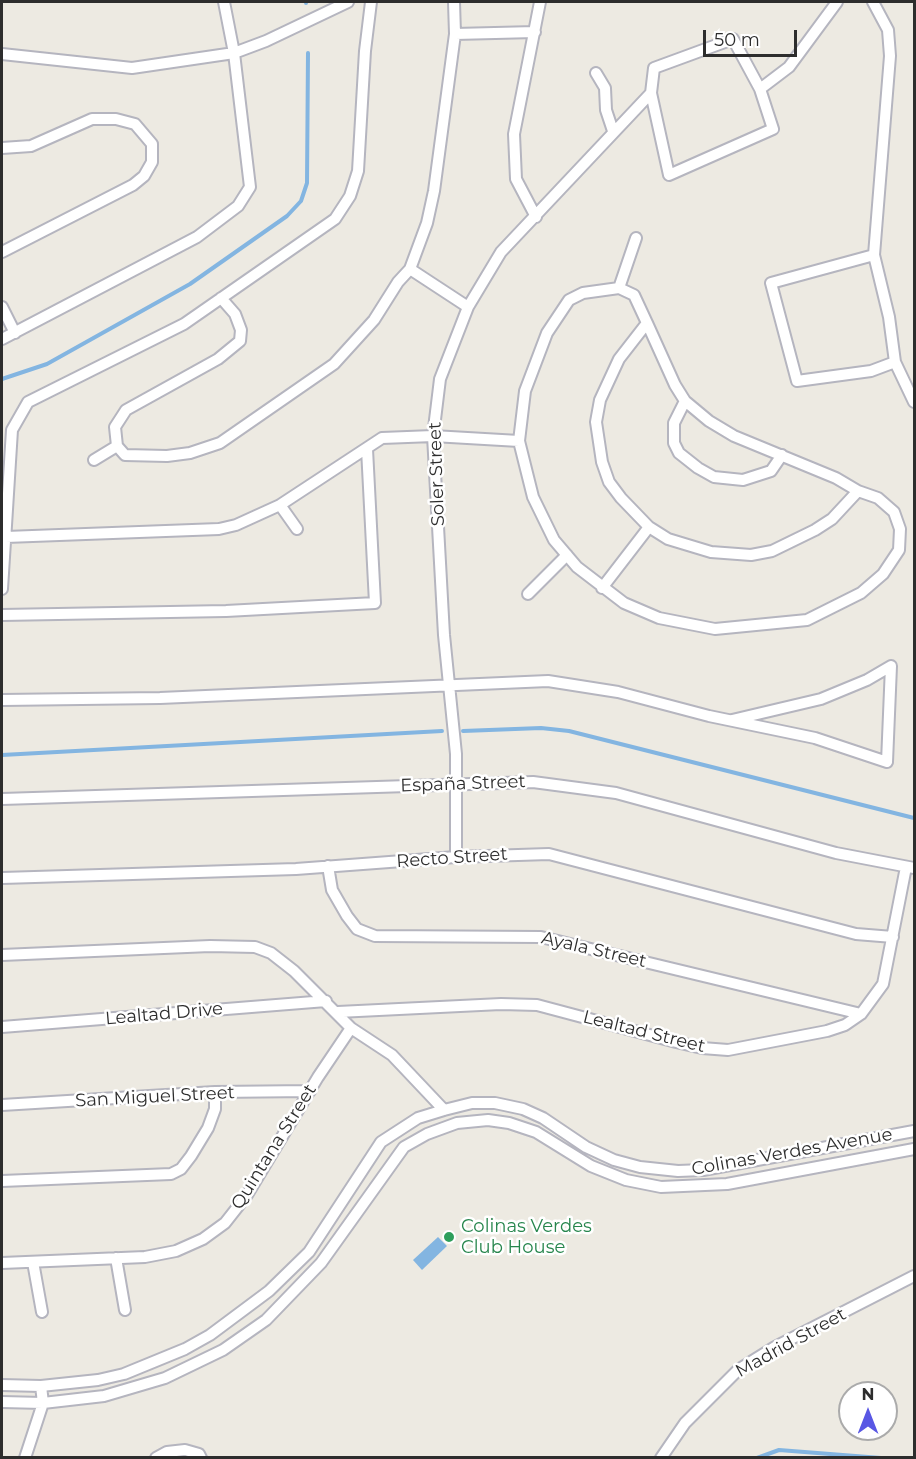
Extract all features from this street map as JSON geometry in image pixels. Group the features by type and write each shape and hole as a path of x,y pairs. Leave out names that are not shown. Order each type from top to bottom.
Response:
{"street":[{"path":"2,339 197,237 238,206 250,188 234,53 224,2"},
{"path":"2,54 132,68 234,53 348,2"},
{"path":"2,590 6,537 7,430 28,402 184,324 335,219 350,196 358,171 365,51 371,2"},
{"path":"221,298 235,314 241,330 240,341 219,359 126,410 115,427 117,446 125,455 150,457 190,453 220,443 334,364 374,320 398,282 410,269 427,223 434,191 455,34 454,2"},
{"path":"536,217 516,179 514,134 540,2"},
{"path":"760,89 789,67 837,2"},
{"path":"873,2 888,30 890,56 874,255 895,362 915,402"},
{"path":"455,34 535,32"},
{"path":"733,39 760,89 773,129 669,175 651,93 654,68 733,39"},
{"path":"596,74 605,88 606,110 613,131"},
{"name":"Soler Street","path":"456,856 450,684 433,436 440,379 468,307 501,252 651,93"},
{"path":"2,147 31,146 92,118 116,119 135,124 152,144 152,162 144,176 133,185 2,252"},
{"path":"619,288 636,238"},
{"path":"874,255 771,283 797,381 871,371 895,362"},
{"path":"410,269 468,307"},
{"path":"619,288 634,295 647,323 675,385 685,400 709,421 734,436 878,498 894,512 900,529 899,550 883,574 861,593 807,620 715,629 659,618 624,603 602,588 567,555 554,540 533,497 519,441 525,391 531,372 547,333 569,300 583,293 619,288"},
{"path":"2,307 15,333"},
{"path":"647,323 619,359 600,400 596,422 602,462 609,482 649,527 693,548 711,552 752,555 771,551 815,530 832,519 858,491"},
{"path":"685,400 674,423 674,443 679,453 698,468 714,477 743,480 771,471 782,455"},
{"path":"6,537 219,529 236,525 280,506 381,438 433,436 519,441"},
{"path":"94,460 117,446"},
{"path":"2,615 226,611 375,603 367,448"},
{"path":"280,506 297,529"},
{"path":"602,588 649,527"},
{"path":"528,594 567,555"},
{"path":"2,700 160,698 548,681 618,692 732,720 815,738 887,762 891,666 867,680 821,699 732,720"},
{"name":"España Street","path":"2,800 533,782 616,793 836,853 910,867"},
{"name":"Recto Street","path":"2,878 328,866 456,856 549,854 856,934 893,937"},
{"name":"Ayala Street","path":"328,866 332,890 347,916 357,929 375,936 541,937 861,1014"},
{"name":"Lealtad Street","path":"338,1012 501,1004 537,1005 685,1044 728,1050 828,1031 845,1025 861,1014 883,984 910,867"},
{"path":"2,955 236,945 255,947 271,953 338,1012 351,1028 392,1055 444,1110"},
{"name":"Lealtad Drive","path":"2,1026 326,1001"},
{"name":"Quintana Street","path":"2,1263 145,1257 176,1251 203,1239 225,1223 247,1196 351,1028"},
{"name":"San Miguel Street","path":"2,1105 215,1092 310,1091"},
{"path":"2,1181 171,1174 181,1169 208,1128 215,1109 215,1092"},
{"name":"Colinas Verdes Avenue","path":"2,1385 41,1386 98,1380 124,1374 185,1349 225,1324 269,1291 309,1252 381,1142 418,1118 444,1110 472,1103 495,1103 523,1109 543,1118 586,1147 614,1160 640,1167 678,1171 703,1170 915,1131"},
{"name":"Colinas Verdes Avenue","path":"2,1402 43,1403 104,1396 134,1389 192,1366 223,1350 266,1320 321,1263 405,1147 427,1134 457,1123 488,1120 509,1123 536,1132 591,1166 626,1180 661,1187 727,1184 915,1149"},
{"path":"116,1258 125,1310"},
{"path":"33,1262 42,1312"},
{"name":"Madrid Street","path":"661,1458 685,1423 738,1370 775,1347 915,1276"},
{"path":"25,1458 43,1403 41,1386"},
{"path":"156,1458 167,1452 185,1450 199,1454 201,1458"}],"water":[{"path":"438,1237 447,1246 422,1270 413,1260"}],"waterway":[{"path":"2,379 47,364 190,284 287,216 301,201 307,183 308,53"},
{"path":"463,731 541,728 569,731 914,818"},
{"path":"2,755 442,731"},
{"path":"757,1458 779,1450 881,1458"}],"place":[{"name":"Colinas Verdes Club House","path":"449,1237"}]}
